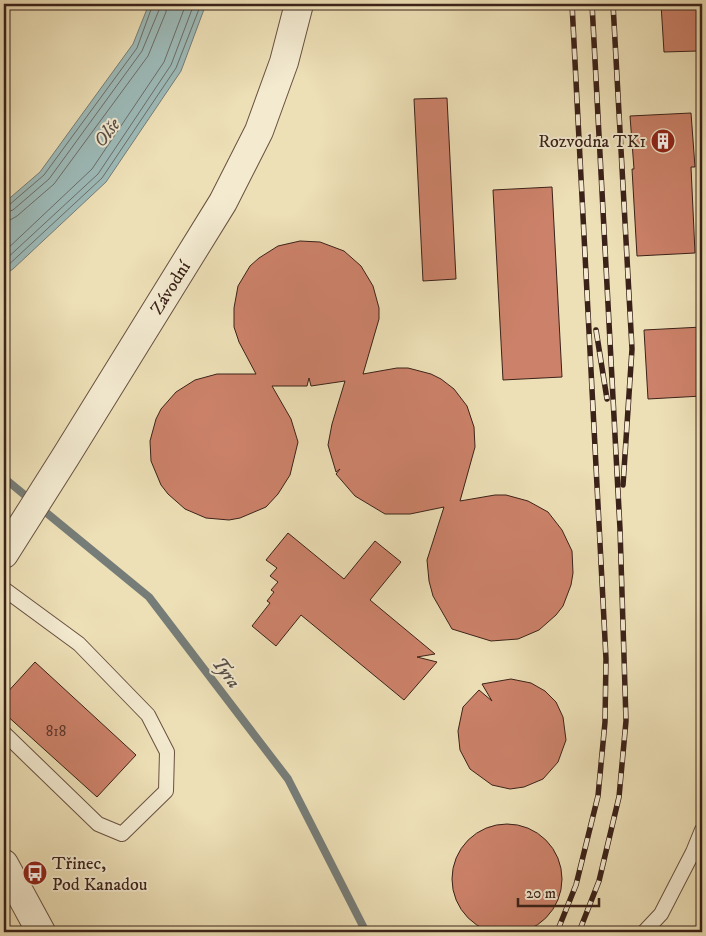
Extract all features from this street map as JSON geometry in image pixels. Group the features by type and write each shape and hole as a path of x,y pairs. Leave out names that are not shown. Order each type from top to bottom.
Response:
{"street":[{"name":"Závodní","path":"5,551 66,456 228,193 259,131 284,62 299,4"},
{"path":"4,864 41,932"}],"lane":[{"path":"4,589 79,644 148,715 168,752 166,791 122,834 98,824 4,734"},
{"path":"644,932 661,914 693,852 702,830"}],"water":[{"name":"Olše","path":"149,4 206,4 181,71 106,182 13,269 4,275 4,203 40,172 133,44"}],"building":[{"path":"661,4 702,4 702,39 697,39 698,51 664,52"},
{"path":"447,98 456,279 423,281 414,99"},
{"path":"691,113 695,167 691,167 695,253 637,256 630,116"},
{"path":"552,187 562,377 503,380 493,190"},
{"path":"300,241 320,242 344,251 361,266 373,286 379,308 379,319 363,374 408,368 431,374 454,389 467,406 474,427 475,447 460,501 506,495 528,501 548,512 562,530 572,551 573,573 571,585 563,606 539,630 518,639 491,641 452,629 433,596 427,560 444,507 410,514 385,514 355,496 336,474 340,469 336,472 328,445 332,424 345,381 311,386 309,378 307,386 272,386 291,419 298,442 290,475 278,494 266,507 240,518 229,520 206,518 185,509 161,485 151,461 150,441 161,409 176,392 195,380 217,374 256,374 239,342 234,327 234,308 238,286 250,266 259,258 278,246"},
{"path":"702,327 702,396 648,399 644,330"},
{"path":"288,533 344,579 375,541 401,562 370,600 435,654 417,657 437,662 404,700 301,615 276,646 252,626 270,603 267,601 274,592 271,590 278,582 270,576 277,568 266,560"},
{"path":"35,662 136,755 97,797 4,713 4,696"},
{"path":"511,679 531,683 545,691 556,702 563,717 566,740 558,762 543,779 524,787 510,789 492,785 470,769 460,750 458,731 463,707 479,690 492,701 482,684"},
{"path":"507,824 528,828 546,840 558,858 562,879 558,900 546,918 528,930 507,934 486,930 468,918 456,900 452,879 456,858 468,840 486,828"}],"waterway":[{"name":"Tyra","path":"4,478 149,597 288,779 366,932"}],"railway":[{"path":"557,932 576,885 598,796 605,722 606,659 572,4"},
{"path":"579,932 599,881 619,797 626,721 620,529 592,4"},
{"path":"613,4 632,349 623,485"},
{"path":"596,330 607,399"}],"place":[{"name":"Rozvodna TK1","path":"663,141"},
{"name":"Třinec, Pod Kanadou","path":"35,873"}]}
